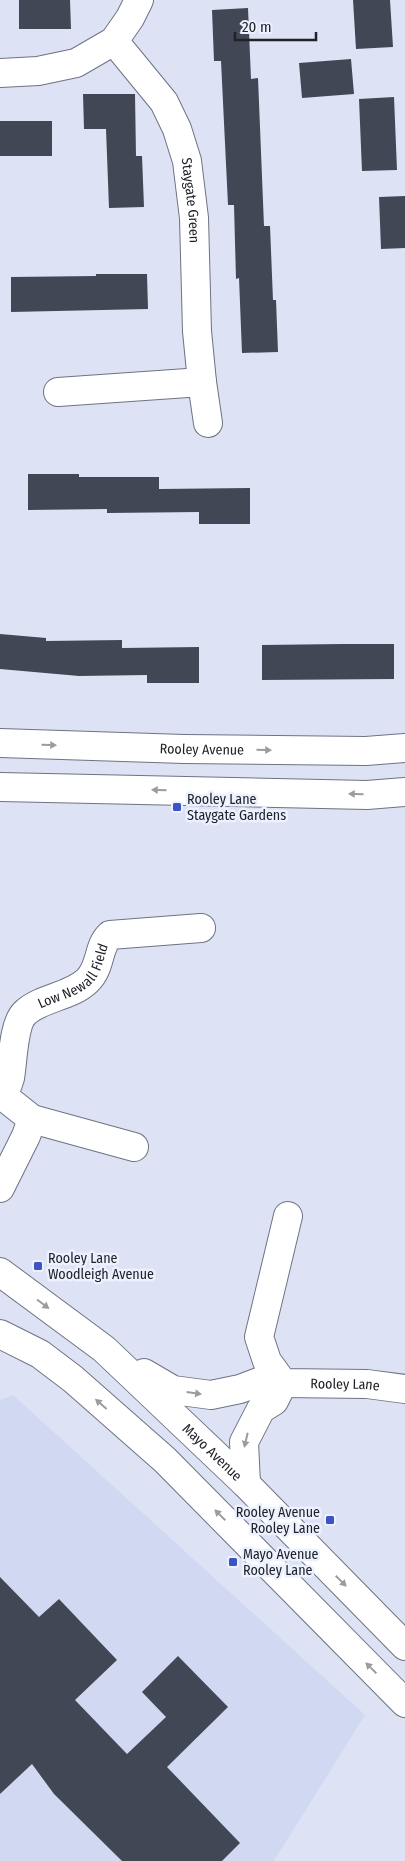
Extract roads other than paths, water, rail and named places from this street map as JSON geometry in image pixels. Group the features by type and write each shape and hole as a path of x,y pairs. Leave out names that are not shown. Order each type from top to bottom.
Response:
{"main road":[{"path":"0,73 38,71 76,63 114,41 130,18 138,0"},
{"name":"Staygate Green","path":"114,41 164,102 177,130 187,161 194,218 197,331 208,423"},
{"path":"58,392 202,382"},
{"name":"Rooley Avenue","path":"0,743 366,751 405,748"},
{"path":"0,787 367,794 405,792"},
{"name":"Low Newall Field","path":"134,1147 32,1119 2,1094 10,1079 19,1022 25,1012 71,991 86,981 97,968 104,941 110,935 201,928"},
{"path":"0,1188 26,1136 32,1119"},
{"path":"246,1484 244,1442 261,1409 274,1402 283,1383 267,1361 259,1337 288,1216"},
{"name":"Mayo Avenue","path":"2,1273 104,1349 246,1484 405,1646"},
{"path":"0,1334 40,1354 73,1380 165,1460 405,1703"},
{"name":"Rooley Lane","path":"104,1349 173,1390 211,1395 240,1389 261,1381 367,1384 405,1389"}],"place":[{"name":"Rooley Lane Staygate Gardens","path":"177,807"},
{"name":"Rooley Lane Woodleigh Avenue","path":"38,1266"},
{"name":"Rooley Avenue Rooley Lane","path":"330,1520"},
{"name":"Mayo Avenue Rooley Lane","path":"233,1562"}]}
